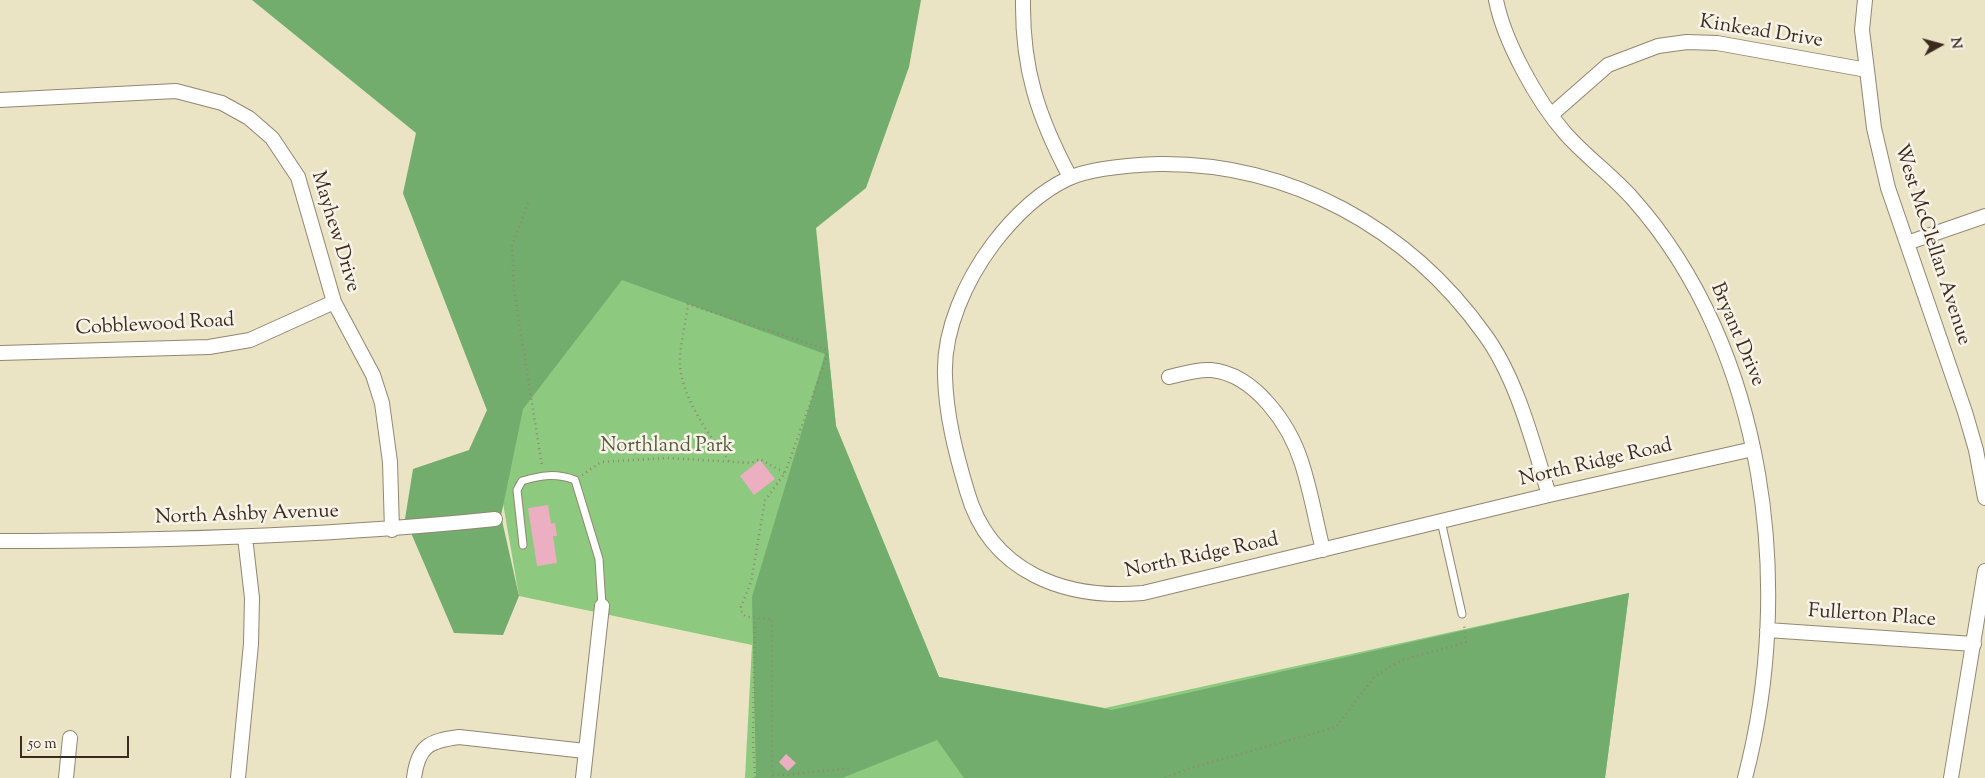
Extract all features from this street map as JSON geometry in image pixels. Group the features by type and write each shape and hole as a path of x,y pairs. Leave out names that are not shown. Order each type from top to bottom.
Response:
{"street":[{"path":"1023,0 1025,53 1034,94 1048,136 1070,177 1107,169 1145,164 1222,167 1296,186 1331,201 1364,220 1416,259 1464,307 1488,338 1518,400 1549,495"},
{"name":"Bryant Drive","path":"1496,0 1500,17 1518,58 1551,115 1566,134 1632,198 1660,232 1690,278 1725,350 1746,415 1768,557 1767,630 1762,683 1745,778"},
{"name":"West McClellan Avenue","path":"1865,0 1862,30 1874,128 1888,188 1976,450 1985,498"},
{"name":"Kinkead Drive","path":"1551,115 1608,65 1658,46 1687,42 1717,43 1867,70"},
{"name":"Mayhew Drive","path":"0,100 176,91 207,97 236,110 261,127 272,138 298,177 334,302 373,375 382,403 390,462 392,530"},
{"name":"North Ridge Road","path":"1070,177 1038,198 1001,233 973,275 953,322 944,375 952,440 971,506 985,532 1020,567 1042,581 1079,592 1115,596 1143,593 1549,495 1752,450"},
{"path":"1907,243 1985,216"},
{"name":"Cobblewood Road","path":"0,353 209,346 250,340 334,302"},
{"path":"1169,377 1211,370 1245,382 1259,394 1290,438 1302,463 1323,550"},
{"name":"North Ashby Avenue","path":"0,541 245,536 392,530 495,519"},
{"path":"238,778 251,644 252,598 245,536"},
{"path":"1951,778 1985,571"},
{"path":"583,778 602,606"},
{"name":"Fullerton Place","path":"1767,630 1974,644"},
{"path":"414,778 416,762 426,746 438,740 459,737 585,751"},
{"path":"66,778 70,738"}],"lane":[{"path":"523,545 517,490 522,481 544,475 561,475 575,480 598,559 602,606"},
{"path":"1441,521 1462,614"}],"path":[{"path":"528,203 512,246 514,290 544,475"},
{"path":"729,461 704,428 690,400 680,366 688,304 825,349 827,356 785,473 765,500 751,582 741,607 742,614 754,618 772,619 772,778"},
{"path":"575,480 601,462 667,458 751,463 760,459 785,473"},
{"path":"1165,778 1187,769 1336,727 1375,676 1402,660 1466,642 1462,614"},
{"path":"754,618 754,778"},
{"path":"773,774 784,775 851,768"}],"green space":[{"path":"252,0 921,0 909,67 866,188 816,228 836,426 939,677 1112,710 1629,593 1605,778 964,778 937,740 842,778 756,778 752,597 825,354 622,280 523,409 501,516 519,596 503,635 454,633 405,519 413,469 469,450 487,410 403,193 416,133"},
{"name":"Northland Park","path":"403,193 826,329 836,426 939,677 1105,708 1629,593 1605,778 745,778 752,645 519,596 487,410"}],"building":[{"path":"760,460 775,479 754,495 740,476"},
{"path":"548,505 551,524 555,523 557,536 553,536 557,563 537,566 528,508"},
{"path":"786,754 796,763 788,771 779,762"}]}
